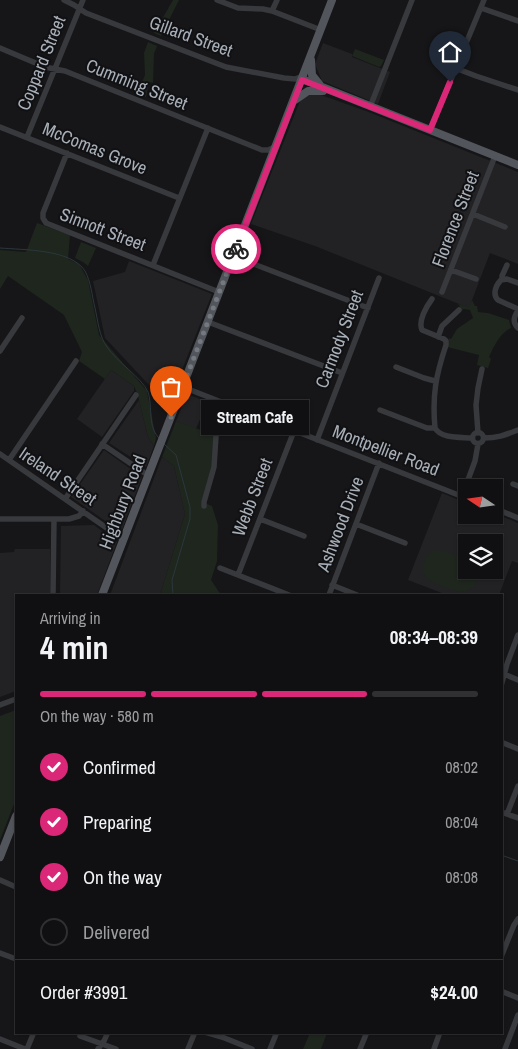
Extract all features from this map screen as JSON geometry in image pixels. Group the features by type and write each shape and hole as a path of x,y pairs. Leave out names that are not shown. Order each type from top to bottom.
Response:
{"main road":[{"name":"Highbury Road","path":"102,594 332,0"},
{"path":"311,55 312,75 318,84 332,92"},
{"path":"302,78 332,92 518,165"},
{"path":"294,102 310,90 332,92"},
{"path":"0,857 15,819"}],"street":[{"name":"Gillard Street","path":"64,0 74,4 86,13 226,67 284,78 302,78"},
{"name":"Coppard Street","path":"27,137 83,0"},
{"path":"217,0 238,8 272,11 321,30"},
{"path":"272,11 277,0"},
{"path":"370,107 412,0"},
{"path":"430,130 484,0"},
{"path":"481,8 518,21"},
{"name":"Cumming Street","path":"0,48 45,66 73,74 262,150"},
{"path":"455,68 518,90"},
{"name":"Gillard Street","path":"284,78 293,82 298,88"},
{"name":"McComas Grove","path":"0,127 179,198"},
{"path":"153,265 208,128"},
{"path":"262,150 272,150 276,146"},
{"path":"262,150 268,156 269,163"},
{"name":"Sinnott Street","path":"67,153 44,213 43,218 46,223 219,292"},
{"name":"Florence Street","path":"442,292 495,156"},
{"path":"473,214 505,227"},
{"path":"233,256 368,308"},
{"path":"507,265 495,291 496,298 518,310 514,319 518,328"},
{"path":"451,270 476,279"},
{"name":"Carmody Street","path":"317,440 380,278"},
{"path":"502,279 518,283"},
{"path":"433,299 428,305 420,323 420,328 446,341 435,381 435,428 438,432 444,434 472,438 478,444"},
{"path":"438,337 442,326 459,310"},
{"path":"0,351 22,318"},
{"path":"208,322 342,373"},
{"path":"9,460 76,361"},
{"path":"396,368 435,381"},
{"path":"478,433 476,404 483,370"},
{"name":"Montpellier Road","path":"183,387 458,495"},
{"path":"65,499 136,395"},
{"path":"204,506 214,467 216,436 228,405"},
{"path":"380,411 427,428 435,428"},
{"path":"484,438 498,438 518,430"},
{"name":"Webb Street","path":"238,575 294,431"},
{"path":"472,438 474,434 478,433"},
{"path":"478,433 482,434 484,438"},
{"path":"470,479 476,461 478,444 484,438"},
{"path":"102,444 149,476"},
{"name":"Ireland Street","path":"0,454 124,540"},
{"name":"Ashwood Drive","path":"329,594 379,463"},
{"path":"0,519 74,518 79,516 81,510"},
{"path":"503,512 518,518"},
{"path":"53,594 54,519"},
{"path":"260,519 304,536"},
{"path":"356,524 405,543"},
{"path":"220,568 286,594"},
{"path":"332,585 354,594"},
{"path":"503,678 504,663 518,635"},
{"path":"504,674 518,680"},
{"path":"0,705 15,699"},
{"path":"503,743 518,749"},
{"path":"518,786 504,813 518,818"},
{"path":"0,880 15,887"},
{"path":"503,952 518,919"},
{"path":"0,953 15,959"},
{"path":"503,992 518,998"},
{"path":"505,1049 518,1015"},
{"path":"0,1039 26,1049 33,1034"},
{"path":"98,1049 107,1034"},
{"path":"189,1046 193,1034"},
{"path":"212,1034 252,1049"},
{"path":"270,1049 276,1034"},
{"path":"360,1049 366,1034"},
{"path":"434,1049 439,1034"},
{"path":"80,1036 116,1049"}],"shaded area":[{"path":"173,0 179,0 161,36 154,33"},
{"path":"148,42 157,46 154,54 153,83 149,82 146,97 137,94 145,75 144,53"},
{"path":"323,43 390,72 378,104 322,81 315,64"},
{"path":"355,49 384,60 381,66 379,67 352,56"},
{"path":"314,93 366,111 518,172 518,264 490,253 469,308 315,246 251,224 300,101"},
{"path":"37,223 70,235 68,259 79,264 88,280 99,335 147,391 156,438 154,446 148,437 134,386 111,370 105,379 79,361 82,352 64,315 8,276 0,289 0,250 26,252"},
{"path":"81,242 96,248 88,266 75,258"},
{"path":"129,261 212,294 167,408 160,397 154,399 150,386 105,338 93,281 125,272"},
{"path":"472,300 475,306 477,306 478,312 488,313 509,320 511,328 495,344 489,357 491,359 488,368 477,365 479,355 447,347 449,338 451,339 457,329 473,318 470,310 462,310 458,304 469,307"},
{"path":"111,370 134,386 134,391 102,437 77,419"},
{"path":"187,394 207,402 196,429 176,421"},
{"path":"139,400 148,437 154,446 146,467 109,443"},
{"path":"176,421 214,435 214,464 202,502 212,506 218,525 217,561 211,580 220,594 160,594 185,514 174,466 162,457"},
{"path":"104,450 142,477 121,532 71,497"},
{"path":"162,457 174,466 185,514 160,594 110,594"},
{"path":"442,493 458,500 458,524 503,524 503,517 518,523 518,563 512,561 499,594 444,594 408,580"},
{"path":"94,525 117,542 97,594 60,594 61,526"},
{"path":"15,549 50,549 50,594 15,594 15,691 0,697 0,553 14,552"},
{"path":"436,550 458,557 458,579 477,579 475,585 469,590 459,592 426,577 423,566 425,560"},
{"path":"15,710 15,802 0,840 0,716"},
{"path":"310,1034 327,1034 321,1049 303,1049"}],"waterway":[{"path":"0,248 34,250 58,255 69,258 85,271 90,284 104,343 148,392 153,429 160,439"},
{"path":"164,444 176,455 190,507 190,519 172,580 173,594"},
{"path":"503,856 518,861"}],"way so far":[{"path":"171,417 236,249"}],"place":[{"name":"Stream Cafe","path":"171,417"}],"route":[{"path":"236,249 302,80 430,130 450,82"}]}
